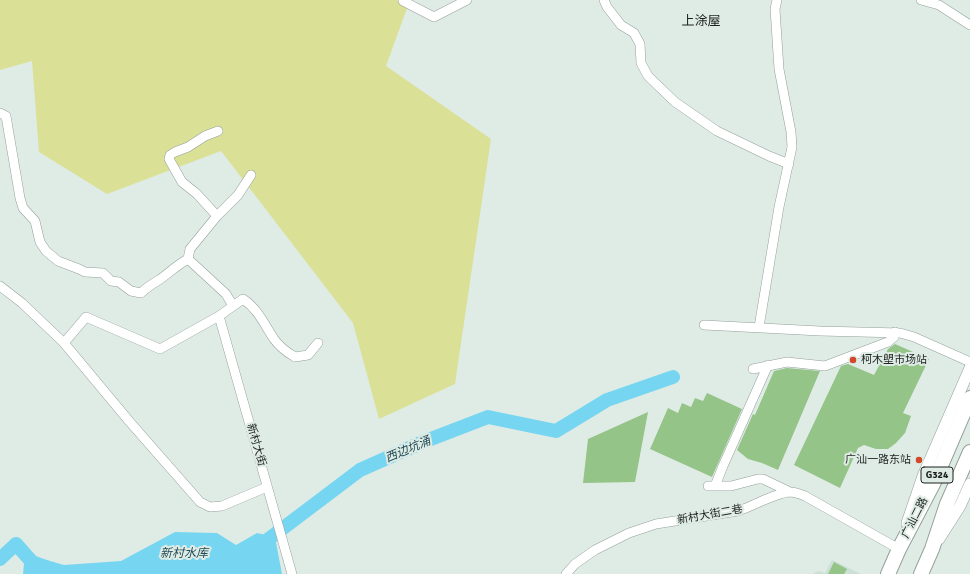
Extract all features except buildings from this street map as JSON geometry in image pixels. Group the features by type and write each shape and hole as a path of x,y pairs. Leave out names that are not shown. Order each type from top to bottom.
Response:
{"highway":[{"name":"广汕二路","path":"899,549 933,484 970,398"},
{"name":"广汕二路","path":"932,549 947,504 970,452"},
{"name":"G324","path":"888,574 899,549"},
{"name":"G324","path":"921,574 932,549"}],"street":[{"path":"403,1 434,17 467,0"},
{"path":"604,0 607,7 621,25 634,33 640,44 641,63 648,76 676,102 717,131 789,164"},
{"path":"759,327 779,207 792,147 791,132 779,69 775,9 777,0"},
{"path":"921,0 929,1 947,9 970,25"},
{"path":"0,113 6,116 17,189 29,216 35,221 40,242 46,251 58,261 85,272 103,273 111,281 119,282 131,291 141,293 146,287 188,259 190,250 218,216 238,195 250,175"},
{"path":"218,131 205,136 188,147 175,152 170,155 169,159 182,182 197,194 218,216"},
{"path":"188,259 226,294 233,306"},
{"path":"0,286 22,303 64,342 129,421 200,502 210,507 222,506 267,487"},
{"path":"64,342 86,317 160,349 219,316 243,299 252,305 275,340 295,357 308,355 318,343"},
{"name":"新村大街","path":"219,316 292,574"},
{"path":"704,325 820,331 895,332 908,335 970,362"},
{"path":"752,369 787,362 825,366 888,342 894,337 895,332"},
{"path":"768,365 723,466 712,486 731,486 763,479 790,492 810,498 899,549 923,476 970,368"},
{"path":"932,549 960,506 970,484"},
{"name":"新村大街二巷","path":"566,574 575,564 595,550 628,533 656,524 738,511 751,507 774,496 790,492"}],"shaded area":[{"path":"832,560 861,574 812,574 819,571 825,573"}],"green space":[{"path":"0,0 410,0 386,66 491,139 455,384 379,419 353,323 221,151 107,194 39,152 32,61 0,70"}],"water":[{"name":"新村水库","path":"175,532 217,533 236,545 257,533 275,537 282,574 23,574 25,554 64,565 121,561"}],"waterway":[{"name":"西边坑涌","path":"255,544 266,541 360,470 423,442 488,417 556,431 607,400 673,377"},
{"name":"西边坑涌","path":"0,559 16,544 32,562 65,574"}],"place":[{"name":"柯木塱市场站","path":"853,360"},
{"name":"广汕一路东站","path":"919,460"}],"district":[{"name":"上涂屋","path":"701,22"}]}
